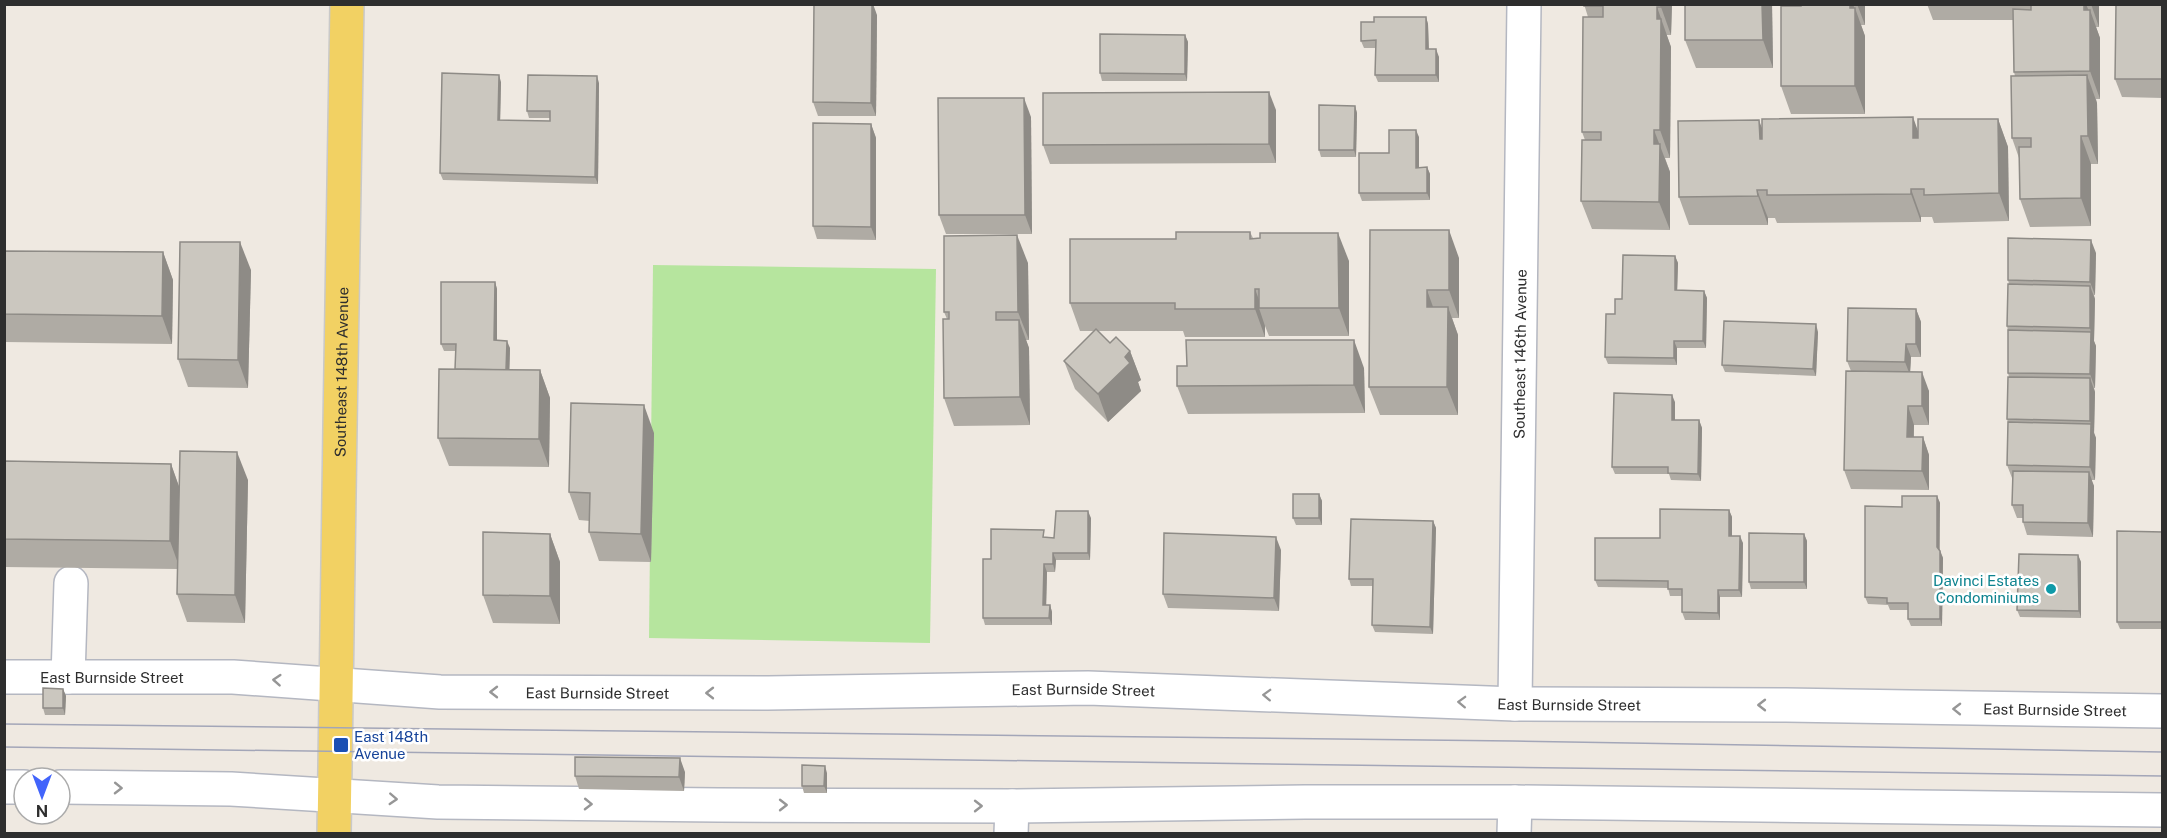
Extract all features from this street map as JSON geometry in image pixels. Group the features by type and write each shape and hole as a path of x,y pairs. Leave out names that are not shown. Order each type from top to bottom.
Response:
{"main road":[{"name":"Southeast 148th Avenue","path":"334,834 347,4"}],"street":[{"name":"Southeast 146th Avenue","path":"1515,704 1524,4"},
{"path":"68,677 71,583"},
{"name":"East Burnside Street","path":"4,676 233,677 440,692 768,693 1088,688 1515,704 1786,705 2163,711"},
{"path":"72,788 231,789 438,802 1011,820 1305,802 1514,818 2163,810"}],"green space":[{"path":"653,265 936,269 930,643 649,638"}],"building":[{"path":"814,4 872,4 871,103 813,102"},
{"path":"1584,4 1661,4 1661,7 1657,7 1657,19 1661,19 1660,130 1654,130 1654,144 1660,144 1659,202 1581,201 1582,140 1601,140 1601,132 1582,132 1583,17 1603,17 1603,6 1584,6"},
{"path":"1685,4 1762,4 1763,40 1685,40"},
{"path":"1801,4 1850,4 1850,8 1855,8 1855,86 1781,86 1781,6 1801,6"},
{"path":"2031,4 2084,4 2084,10 2090,10 2090,71 2014,72 2013,9 2031,10"},
{"path":"2116,4 2163,4 2163,79 2115,79"},
{"path":"1374,17 1426,17 1426,49 1436,49 1436,75 1375,75 1376,40 1361,41 1361,22 1374,22"},
{"path":"1100,34 1185,35 1185,74 1100,73"},
{"path":"442,73 499,75 498,120 550,121 550,111 527,111 528,75 597,76 595,177 440,173"},
{"path":"2087,75 2088,136 2081,136 2081,198 2020,199 2019,147 2031,147 2031,138 2012,138 2011,76"},
{"path":"1269,92 1269,144 1043,145 1043,93"},
{"path":"938,98 1024,98 1025,215 939,215"},
{"path":"1319,105 1355,106 1354,150 1319,150"},
{"path":"1913,117 1913,138 1918,138 1918,119 1998,119 1999,193 1924,195 1924,189 1911,189 1911,194 1767,195 1767,190 1757,190 1758,196 1679,197 1678,121 1759,120 1760,139 1762,139 1762,119"},
{"path":"813,123 871,124 871,227 813,226"},
{"path":"1389,130 1416,130 1416,168 1427,167 1427,193 1359,193 1359,153 1389,153"},
{"path":"1370,230 1449,230 1449,290 1427,290 1427,307 1448,307 1447,387 1369,387"},
{"path":"1176,232 1250,232 1250,239 1260,238 1260,233 1338,233 1339,308 1259,308 1259,289 1255,289 1255,309 1175,309 1175,303 1070,303 1070,239 1176,239"},
{"path":"1017,235 1018,312 996,312 996,320 1019,320 1020,397 944,398 943,319 949,319 949,312 944,312 944,236"},
{"path":"2008,238 2091,240 2090,282 2008,280"},
{"path":"180,242 240,242 238,360 178,359"},
{"path":"4,251 163,252 162,316 4,314"},
{"path":"1623,255 1675,256 1675,290 1704,291 1703,341 1674,341 1674,358 1605,357 1606,314 1615,314 1615,299 1622,299"},
{"path":"441,282 495,282 494,340 507,341 506,370 455,369 456,344 441,344"},
{"path":"2008,284 2090,286 2090,328 2007,326"},
{"path":"1848,308 1916,309 1916,344 1906,344 1905,362 1847,361"},
{"path":"1724,321 1816,324 1813,369 1722,365"},
{"path":"1096,329 1110,343 1116,337 1130,351 1125,357 1130,363 1098,394 1064,361"},
{"path":"2008,330 2091,332 2090,374 2008,373"},
{"path":"1186,340 1354,340 1354,385 1177,386 1177,366 1187,366"},
{"path":"439,369 540,370 539,439 438,438"},
{"path":"1846,371 1922,372 1922,406 1908,406 1907,437 1923,437 1922,471 1844,470"},
{"path":"2008,377 2090,378 2090,421 2007,419"},
{"path":"1614,393 1672,395 1672,420 1699,420 1698,474 1668,473 1668,467 1612,467"},
{"path":"571,403 644,405 641,534 589,532 590,493 569,492"},
{"path":"2008,422 2091,424 2090,467 2007,465"},
{"path":"180,451 237,452 235,595 177,594"},
{"path":"4,461 171,464 170,541 4,539"},
{"path":"2013,471 2089,472 2088,523 2023,522 2023,505 2012,505"},
{"path":"1293,494 1319,494 1319,518 1293,518"},
{"path":"1902,496 1937,496 1940,619 1908,619 1908,603 1887,603 1887,598 1865,597 1865,506 1902,507"},
{"path":"1660,509 1729,510 1729,536 1740,536 1739,590 1718,590 1718,613 1682,612 1682,589 1668,589 1668,581 1595,580 1595,538 1660,538"},
{"path":"1056,511 1088,511 1088,553 1053,553 1053,564 1044,564 1043,605 1050,605 1049,618 983,618 983,559 991,559 991,529 1044,530 1043,537 1054,538"},
{"path":"1351,519 1433,521 1430,627 1372,625 1373,579 1349,579"},
{"path":"2117,531 2163,532 2163,622 2117,622"},
{"path":"483,532 550,534 550,596 483,595"},
{"path":"1164,533 1276,537 1274,598 1163,594"},
{"path":"1749,533 1804,534 1804,582 1749,582"},
{"name":"Davinci Estates Condominiums","path":"2019,554 2078,555 2079,611 2017,610"},
{"path":"43,688 63,689 63,708 43,708"},
{"path":"575,757 680,758 679,777 575,776"},
{"path":"802,765 825,766 824,786 802,786"}],"tram line":[{"path":"4,724 1513,741 2162,752"},
{"path":"4,747 2162,776"}],"place":[{"name":"Davinci Estates Condominiums","path":"2051,589"},
{"name":"East 148th Avenue","path":"341,745"}]}
